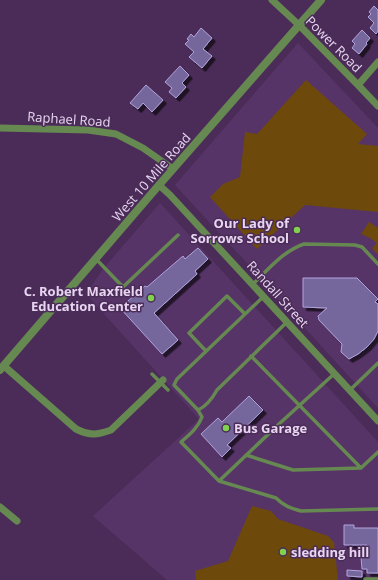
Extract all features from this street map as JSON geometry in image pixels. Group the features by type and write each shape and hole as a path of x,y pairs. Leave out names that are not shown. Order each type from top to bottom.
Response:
{"street":[{"name":"Power Road","path":"272,0 299,25 378,106"},
{"name":"West 10 Mile Road","path":"2,368 159,185 321,0"},
{"path":"358,85 378,62"},
{"name":"Raphael Road","path":"0,128 88,130 116,134 143,148 174,169"},
{"name":"Randall Street","path":"159,185 170,194 378,421"},
{"path":"2,368 76,429 89,434 102,433 111,430 162,381"},
{"path":"0,507 17,521"}],"lane":[{"path":"96,259 123,287 178,235"},
{"path":"253,284 288,252 304,244 355,245 362,247 378,264"},
{"path":"206,351 188,333 227,296 245,314"},
{"path":"264,296 206,351 174,385 198,410 202,417 195,429 181,442 219,481 276,498 283,505 301,511 378,509"},
{"path":"198,410 203,408 213,398 217,390 287,322"},
{"path":"251,356 361,468"},
{"path":"350,390 378,364"},
{"path":"219,481 334,373"},
{"path":"152,374 162,381 168,390"},
{"path":"246,455 293,470 361,468 378,452"},
{"path":"365,579 378,579"}],"shaded area":[{"name":"Our Lady of Sorrows School","path":"298,43 378,128 378,408 175,185"},
{"path":"306,80 367,134 358,144 378,146 378,212 305,205 257,249 210,197 223,184 240,177 245,132 257,134"},
{"path":"160,203 378,442 378,580 167,580 93,516 199,419 86,294 103,269"},
{"path":"369,222 378,228 378,255 372,248 377,243 361,234"},
{"name":"sledding hill","path":"252,506 271,511 278,519 328,536 334,542 338,580 196,580 195,571 228,561"}],"building":[{"path":"374,6 378,10 378,31 376,34 370,28 374,23 368,17 371,14 369,12"},
{"path":"201,28 212,38 203,49 212,56 202,68 189,57 194,52 185,44 189,40 187,39 191,34 194,37"},
{"path":"362,30 370,38 359,54 352,48 355,44 352,41"},
{"path":"180,66 189,75 182,83 186,87 176,98 169,92 172,88 165,82"},
{"path":"146,85 163,100 152,112 143,103 138,109 130,103"},
{"name":"C. Robert Maxfield Education Center","path":"198,248 208,259 195,271 197,274 154,313 178,340 162,354 120,308 183,256 185,259"},
{"path":"303,278 357,278 378,299 375,302 378,304 378,331 374,339 367,347 349,359 341,352 342,344 319,320 318,316 327,308 303,307"},
{"name":"Bus Garage","path":"249,396 263,410 227,445 231,448 222,457 201,434 218,418 222,422"},
{"path":"344,525 354,525 354,528 378,528 378,573 367,573 367,569 362,569 361,557 367,557 367,545 344,545"},
{"path":"347,570 362,571 362,577 347,576"}],"place":[{"name":"Our Lady of Sorrows School","path":"297,230"},
{"name":"C. Robert Maxfield Education Center","path":"151,298"},
{"name":"Bus Garage","path":"226,428"},
{"name":"sledding hill","path":"283,552"}]}
